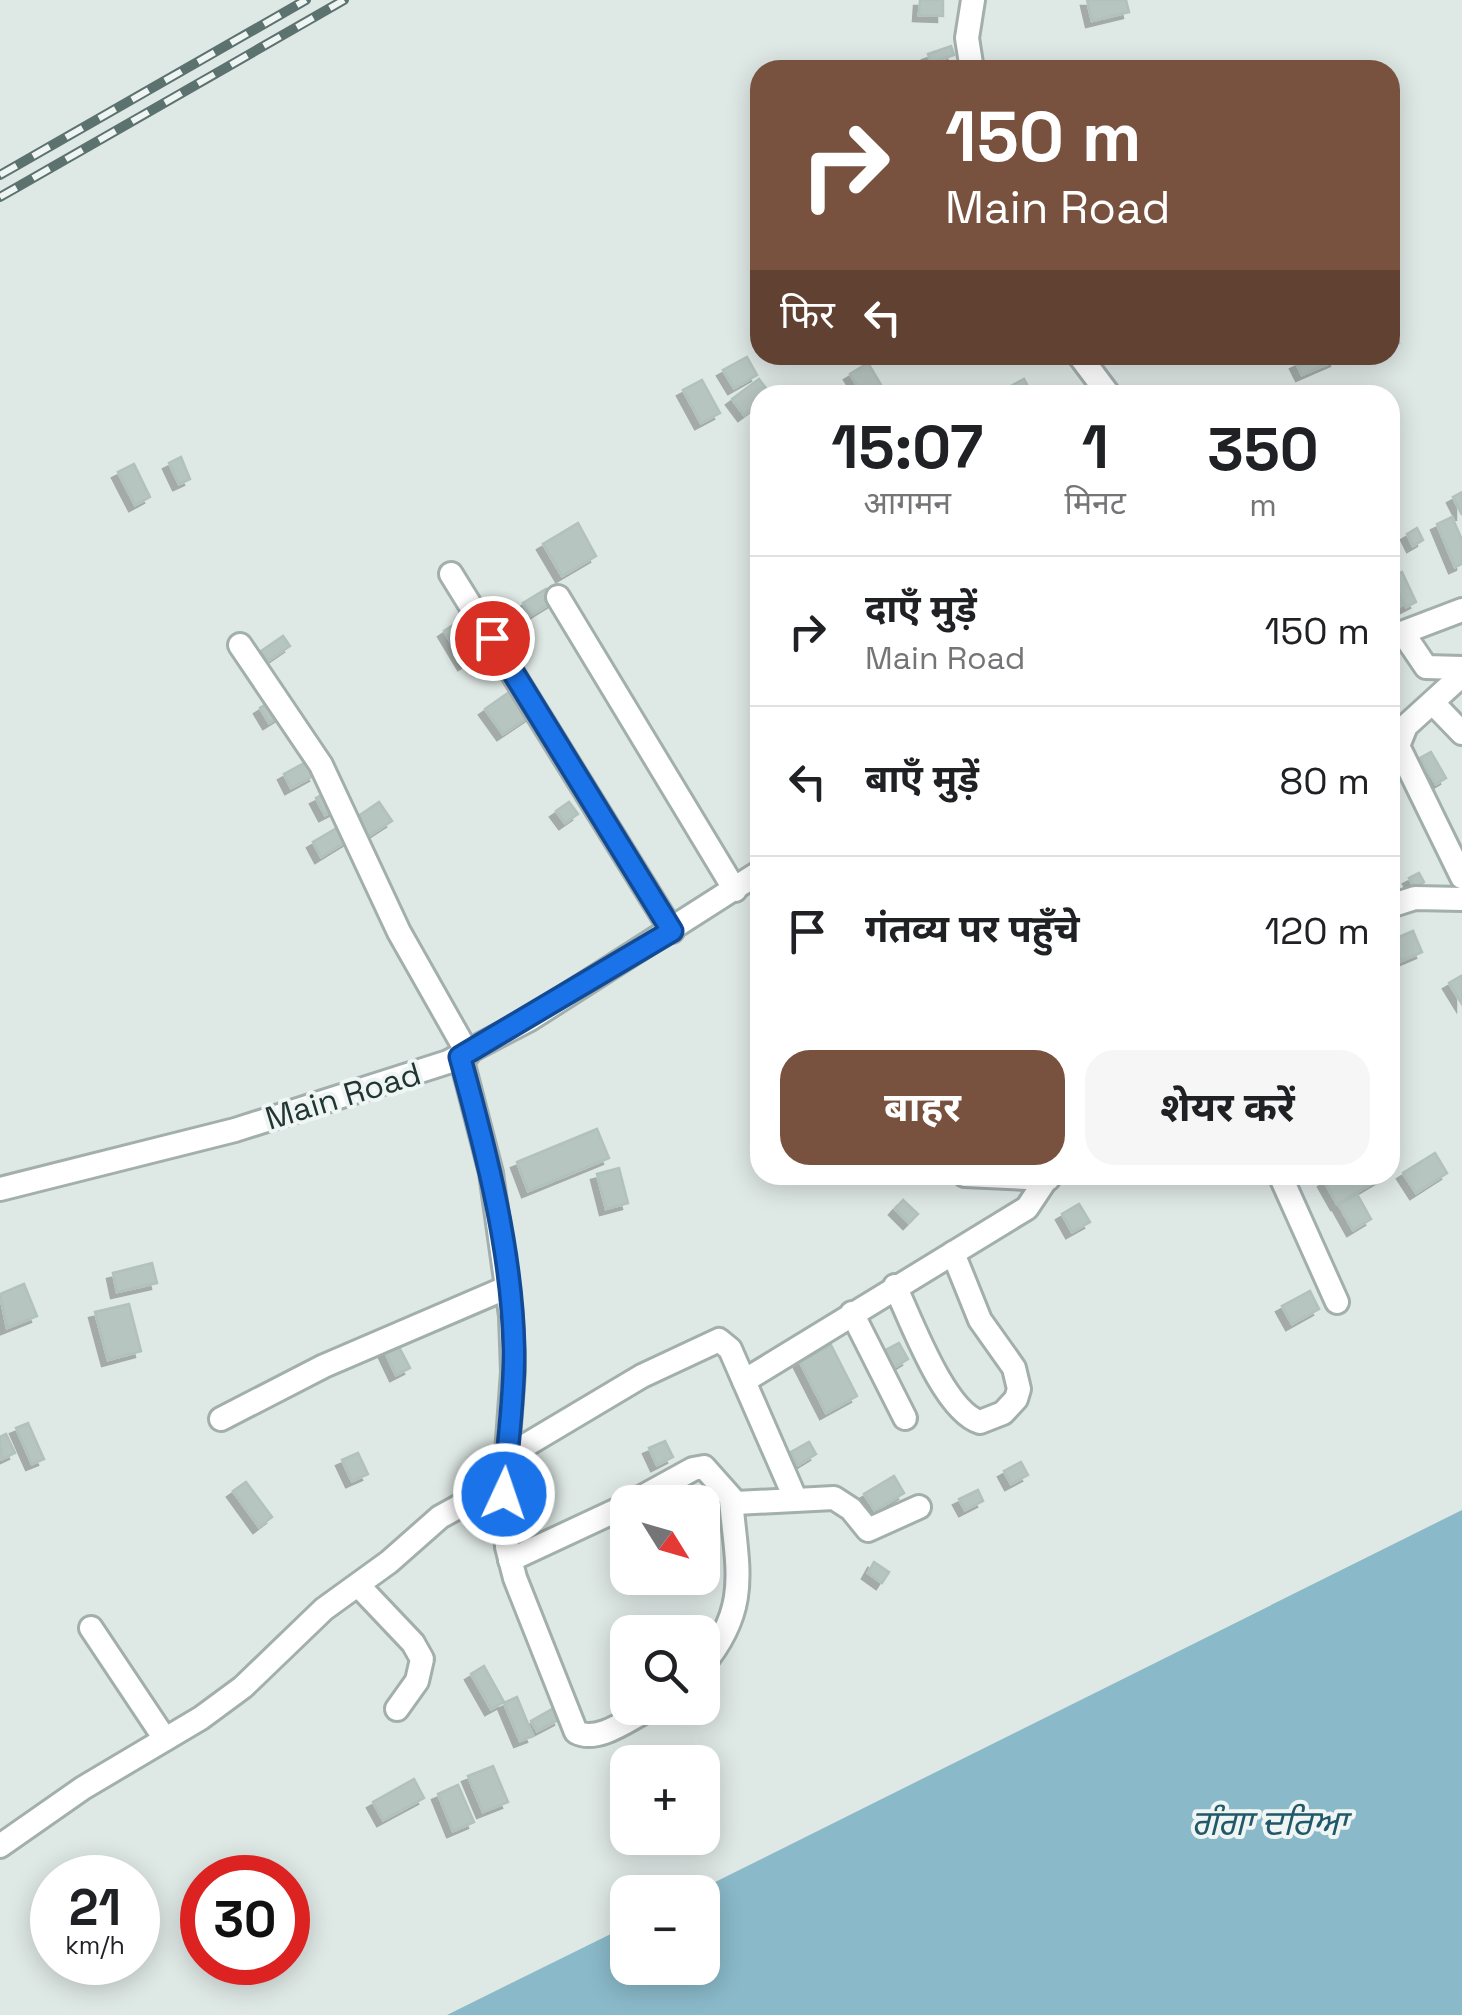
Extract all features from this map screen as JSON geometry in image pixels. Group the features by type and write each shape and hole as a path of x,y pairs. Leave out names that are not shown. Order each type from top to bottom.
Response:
{"street":[{"path":"971,60 968,38 973,0"},
{"path":"451,574 672,931"},
{"path":"558,597 734,890"},
{"path":"1400,633 1462,610"},
{"path":"1400,639 1426,667 1462,668"},
{"path":"240,645 321,765 399,932 464,1055 491,1173 514,1348 504,1524 510,1560 576,1732 591,1736 615,1725"},
{"path":"1400,741 1406,726 1462,676"},
{"path":"1433,703 1462,732"},
{"path":"1400,750 1462,877"},
{"name":"Main Road","path":"0,1189 235,1130 464,1055 672,931 750,879"},
{"path":"1400,903 1415,898 1462,899"},
{"path":"744,1381 1027,1208 1043,1185"},
{"path":"1284,1185 1337,1302"},
{"path":"896,1286 928,1356 960,1409 980,1422 1003,1413 1016,1399 1018,1377 980,1320 953,1253"},
{"path":"221,1419 324,1366 508,1287"},
{"path":"852,1313 906,1418"},
{"path":"0,1846 243,1687 324,1609 506,1469 642,1376 710,1342 727,1344 796,1498"},
{"path":"665,1485 699,1467 709,1470 720,1485"},
{"path":"720,1486 730,1500 740,1595 720,1638"},
{"path":"730,1500 747,1504 834,1498 872,1530 919,1507"},
{"path":"510,1560 610,1513"},
{"path":"358,1585 422,1659 418,1681 397,1709"},
{"path":"91,1628 165,1739"}],"water":[{"name":"ਗੰਗਾ ਦਰਿਆ","path":"1462,1510 1462,2015 447,2015 610,1934 610,1985 720,1985 720,1880"}],"building":[{"path":"920,0 943,0 943,16 919,15"},
{"path":"1087,0 1126,0 1129,12 1092,21"},
{"path":"951,46 954,55 930,60 928,54"},
{"path":"747,357 757,375 734,388 723,370"},
{"path":"869,365 881,385 857,385 850,374"},
{"path":"1297,365 1325,365 1302,375"},
{"path":"702,380 720,413 701,423 683,390"},
{"path":"750,386 750,410 744,415 732,399"},
{"path":"181,457 190,479 179,484 169,463"},
{"path":"134,464 150,497 135,505 118,472"},
{"path":"1462,492 1462,515 1453,497"},
{"path":"1452,517 1462,540 1462,564 1455,567 1437,524"},
{"path":"578,523 596,556 562,576 543,544"},
{"path":"1417,528 1423,540 1413,546 1407,534"},
{"path":"1400,573 1416,602 1406,607 1400,595"},
{"path":"546,589 554,601 530,616 523,603"},
{"path":"470,614 491,647 464,664 444,631"},
{"path":"283,636 290,646 268,661 261,651"},
{"path":"515,688 533,714 503,734 485,709"},
{"path":"274,699 283,714 269,723 260,708"},
{"path":"1431,752 1446,778 1436,784 1420,758"},
{"path":"308,761 315,775 291,788 284,774"},
{"path":"328,792 337,809 325,815 316,798"},
{"path":"379,802 392,821 367,837 354,819"},
{"path":"569,802 578,814 565,823 556,811"},
{"path":"342,825 350,839 321,857 313,842"},
{"path":"1419,873 1424,882 1415,888 1409,878"},
{"path":"1413,931 1422,952 1401,961 1400,937"},
{"path":"1462,978 1462,1004 1449,983"},
{"path":"597,1129 609,1158 528,1191 517,1162"},
{"path":"1435,1153 1447,1173 1416,1193 1403,1173"},
{"path":"619,1168 628,1203 606,1209 597,1174"},
{"path":"1326,1185 1369,1185 1337,1204"},
{"path":"1357,1194 1371,1219 1353,1230 1339,1205"},
{"path":"903,1200 918,1214 909,1223 895,1209"},
{"path":"1079,1204 1090,1222 1072,1232 1062,1214"},
{"path":"152,1263 157,1283 117,1292 113,1273"},
{"path":"24,1284 37,1316 7,1328 0,1294"},
{"path":"1310,1291 1319,1309 1292,1324 1282,1306"},
{"path":"129,1304 141,1351 108,1360 95,1312"},
{"path":"899,1343 908,1359 890,1370 880,1353"},
{"path":"398,1345 410,1368 396,1375 385,1352"},
{"path":"831,1345 857,1396 826,1413 800,1362"},
{"path":"28,1423 44,1459 32,1464 16,1428"},
{"path":"6,1434 15,1453 2,1459 0,1437"},
{"path":"665,1441 673,1457 657,1465 649,1448"},
{"path":"809,1442 816,1454 798,1465 791,1452"},
{"path":"358,1453 368,1474 352,1481 342,1460"},
{"path":"1021,1462 1028,1475 1011,1484 1004,1471"},
{"path":"894,1476 904,1493 875,1511 864,1494"},
{"path":"246,1482 272,1517 259,1527 233,1491"},
{"path":"978,1490 983,1501 965,1510 959,1499"},
{"path":"874,1562 889,1572 882,1583 868,1573"},
{"path":"484,1666 504,1702 491,1709 471,1674"},
{"path":"517,1697 533,1736 520,1741 504,1703"},
{"path":"554,1708 560,1719 537,1731 531,1721"},
{"path":"493,1766 508,1802 483,1812 468,1776"},
{"path":"414,1779 424,1798 383,1820 373,1802"},
{"path":"458,1785 474,1822 453,1831 438,1794"}],"railway":[{"path":"0,175 306,0"},
{"path":"0,197 344,0"}],"route":[{"path":"492,638 672,931 530,1020 460,1057 491,1173 511,1316 514,1348 504,1494"}]}
